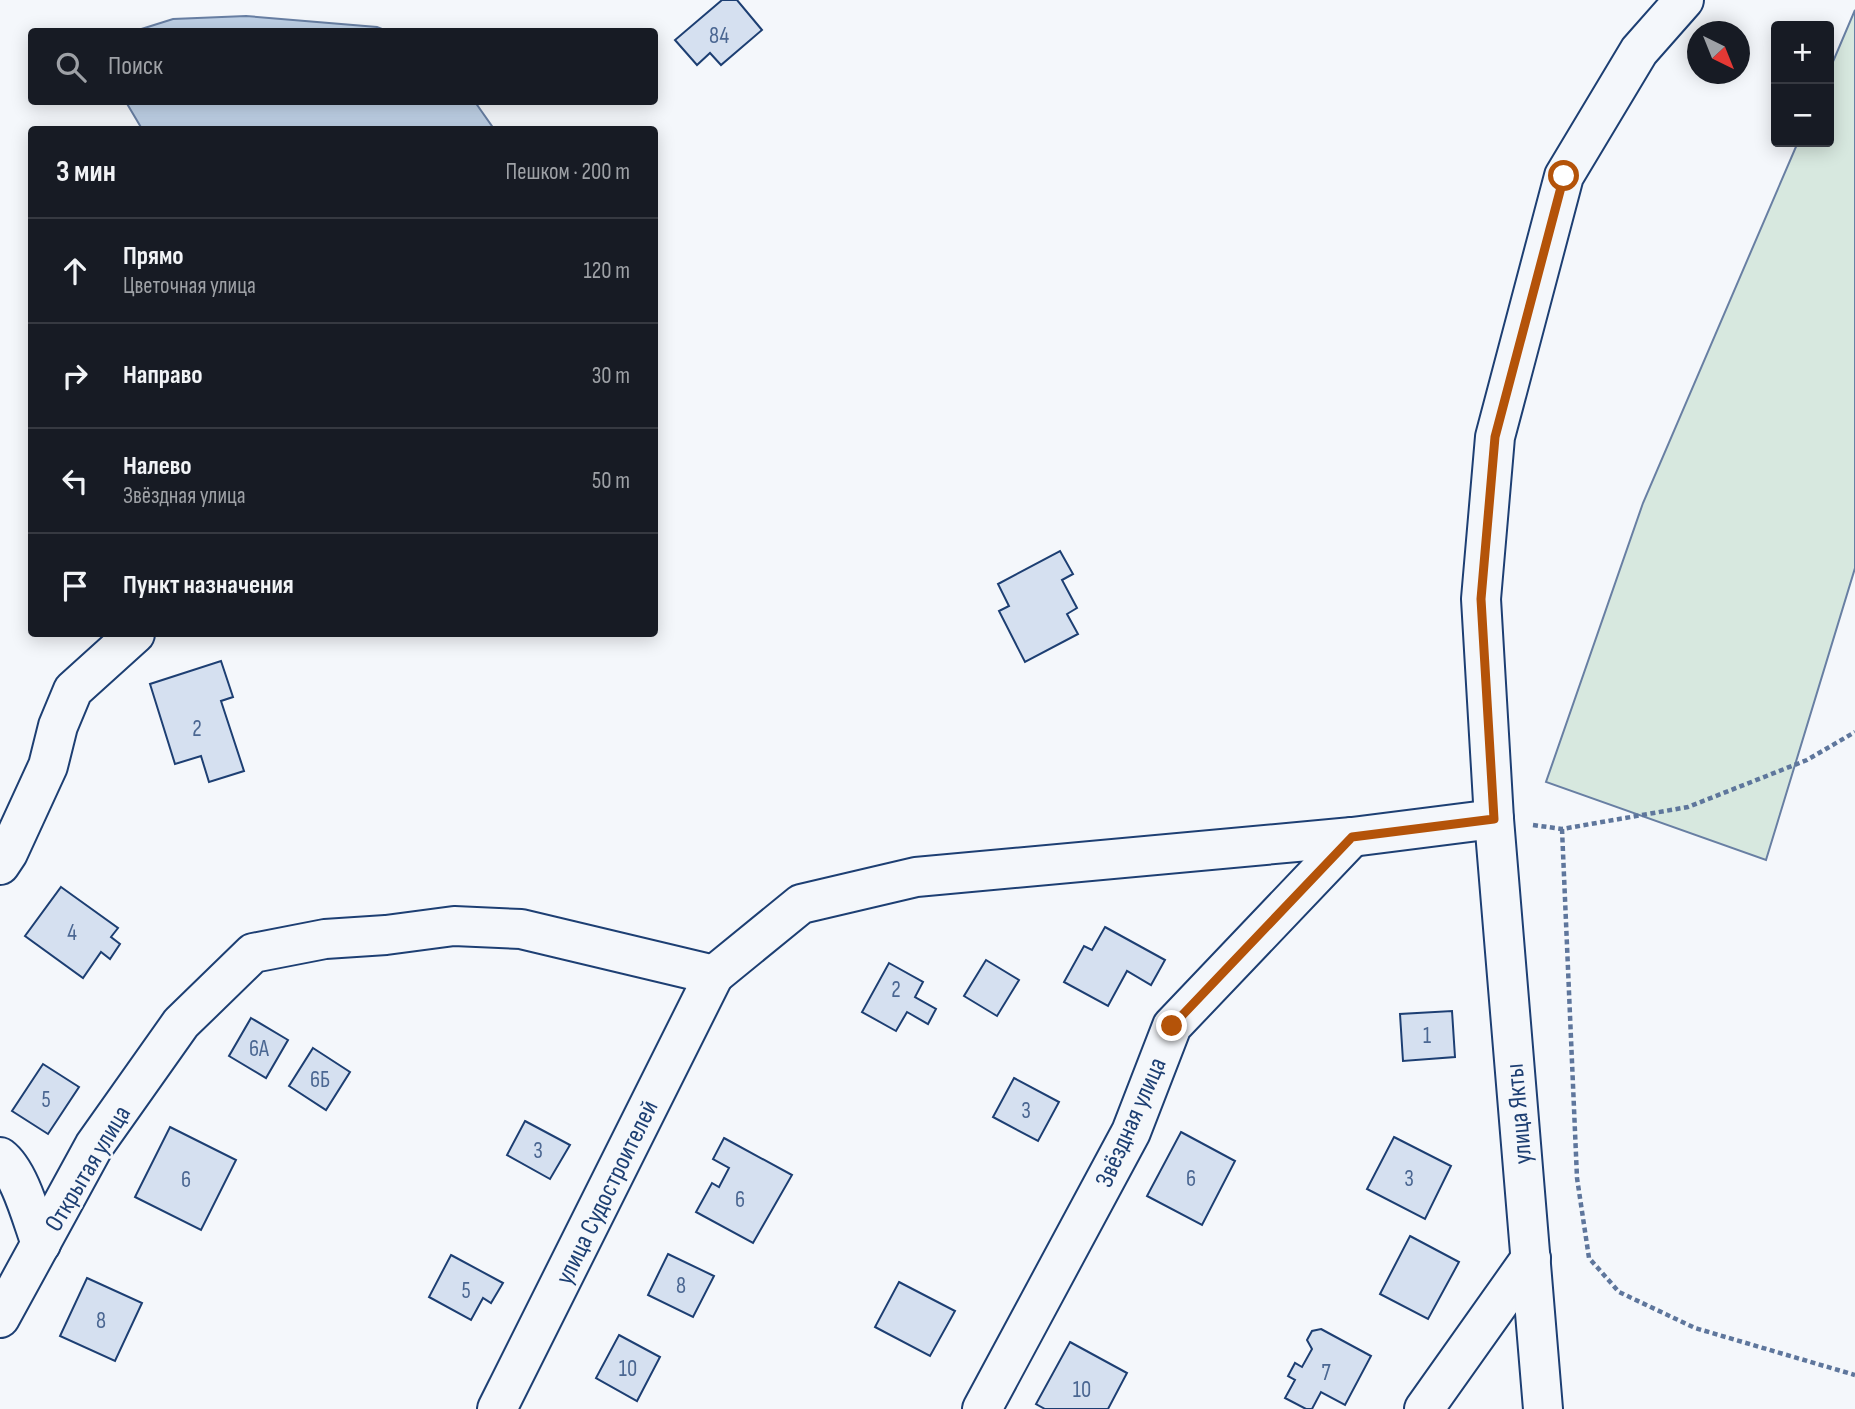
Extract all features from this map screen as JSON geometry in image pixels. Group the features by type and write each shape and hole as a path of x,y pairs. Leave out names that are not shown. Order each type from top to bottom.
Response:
{"street":[{"name":"улица Якты","path":"1543,1409 1494,819 1481,599 1495,437 1564,176 1639,51 1684,0"},
{"path":"0,865 48,766 58,726 73,690 132,637"},
{"path":"714,975 802,904 916,877 1352,837 1494,819"},
{"name":"Звёздная улица","path":"982,1409 1131,1132 1172,1026 1352,837"},
{"name":"Открытая улица","path":"0,1318 94,1146 181,1023 253,953 325,939 386,935 454,926 521,929 714,975"},
{"name":"улица Судостроителей","path":"497,1409 714,975"},
{"path":"0,1157 6,1162 23,1196 41,1244"},
{"path":"1424,1409 1531,1258"}],"path":[{"path":"1494,819 1562,829 1688,807 1807,760 1855,732"},
{"path":"1562,829 1577,1178 1589,1258 1619,1292 1695,1328 1855,1375"}],"shaded area":[{"path":"1855,10 1855,568 1766,860 1546,782 1643,503 1796,147 1834,147 1834,59"}],"water":[{"path":"246,16 380,28 144,28 173,19"},
{"path":"128,105 477,105 492,126 140,126"}],"building":[{"path":"722,0 737,0 762,30 721,65 710,53 697,65 675,40"},
{"path":"1060,551 1073,574 1062,580 1077,608 1067,614 1078,634 1025,662 999,611 1009,606 998,584"},
{"path":"221,661 233,697 221,701 244,771 209,782 201,756 175,764 150,684"},
{"path":"61,887 118,928 111,937 120,944 110,959 101,952 83,978 25,936"},
{"path":"1105,927 1165,960 1151,985 1127,971 1108,1006 1064,982 1084,946 1092,950"},
{"path":"986,960 1019,980 997,1016 964,996"},
{"path":"889,963 923,982 915,997 936,1009 928,1024 907,1012 896,1031 862,1012"},
{"path":"1452,1011 1455,1057 1403,1061 1400,1014"},
{"path":"251,1018 288,1040 266,1078 229,1056"},
{"path":"313,1048 350,1072 326,1110 289,1086"},
{"path":"43,1064 79,1087 48,1134 12,1111"},
{"path":"1014,1078 1059,1102 1038,1141 993,1117"},
{"path":"525,1121 570,1145 550,1179 507,1155"},
{"path":"170,1127 236,1160 201,1230 135,1197"},
{"path":"1181,1132 1235,1161 1202,1225 1147,1196"},
{"path":"1394,1137 1451,1166 1425,1219 1367,1189"},
{"path":"724,1138 792,1175 753,1243 696,1212 712,1183 719,1187 729,1168 713,1159"},
{"path":"1410,1236 1459,1262 1428,1319 1380,1294"},
{"path":"668,1254 714,1276 693,1317 648,1295"},
{"path":"451,1255 503,1283 491,1303 483,1298 471,1320 429,1297"},
{"path":"87,1278 142,1303 115,1361 60,1336"},
{"path":"899,1282 955,1311 930,1356 875,1327"},
{"path":"1321,1329 1371,1356 1345,1405 1321,1392 1312,1409 1306,1409 1285,1398 1295,1380 1288,1376 1295,1363 1302,1367 1312,1349 1307,1340 1312,1331"},
{"path":"619,1335 660,1357 637,1401 596,1378"},
{"path":"1070,1342 1127,1373 1108,1409 1045,1409 1036,1404"}],"route":[{"path":"1172,1026 1352,837 1494,819 1481,599 1495,437 1564,176"}]}
